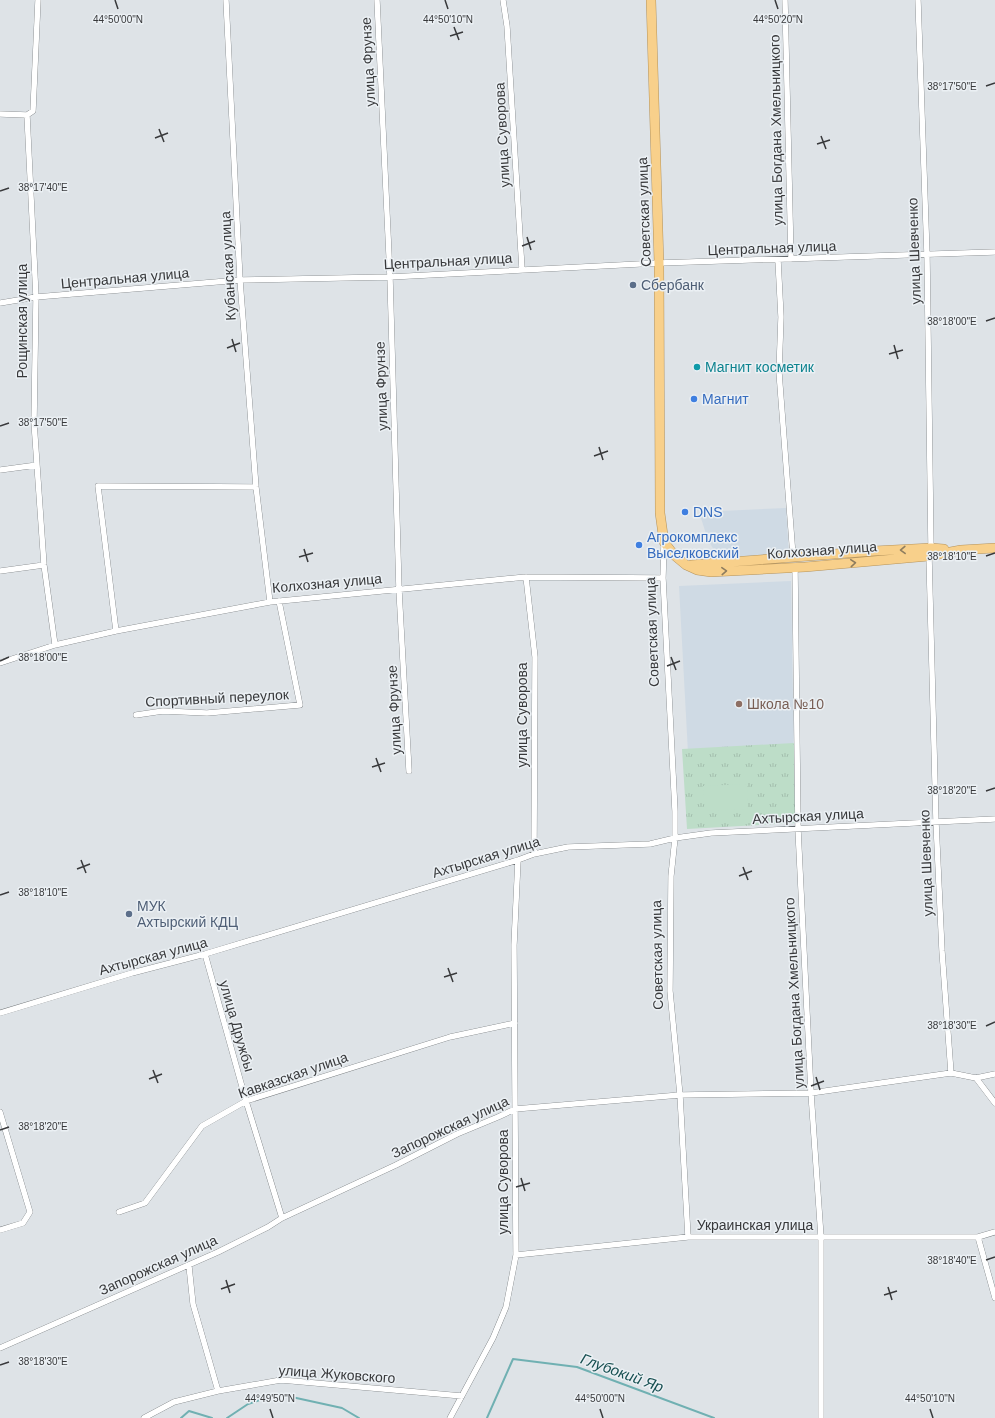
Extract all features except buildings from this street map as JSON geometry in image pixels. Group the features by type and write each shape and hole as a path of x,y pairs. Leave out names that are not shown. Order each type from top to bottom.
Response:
{"highway":[{"name":"Советская улица","path":"651,0 659,263 660,513 664,542"},
{"name":"Колхозная улица","path":"664,542 674,555 686,565 696,570 711,572 795,567 930,552 995,548"},
{"name":"Колхозная улица","path":"686,565 874,551 930,552"}],"street":[{"name":"Рощинская улица","path":"38,0 33,111 27,115 36,297 34,422 44,565 55,645"},
{"name":"Кубанская улица","path":"226,0 240,280 256,487 270,602"},
{"name":"улица Фрунзе","path":"377,0 390,277 399,590 409,771"},
{"name":"улица Суворова","path":"503,0 508,26 522,269"},
{"name":"улица Богдана Хмельницкого","path":"785,0 791,259"},
{"name":"улица Шевченко","path":"918,0 927,254 930,552 936,822 942,951 951,1072"},
{"path":"0,114 27,115"},
{"name":"Центральная улица","path":"0,303 36,297 240,280 390,277 659,263 995,252"},
{"path":"778,260 781,317 779,372 793,556"},
{"path":"0,470 36,466"},
{"path":"116,631 98,486 256,487"},
{"name":"Советская улица","path":"664,542 664,578 675,838 671,876 670,991 680,1095 688,1237"},
{"path":"0,571 44,565"},
{"name":"улица Богдана Хмельницкого","path":"795,567 798,829 811,1093 821,1237 821,1418"},
{"name":"улица Суворова","path":"526,577 535,657 534,854"},
{"name":"Колхозная улица","path":"0,663 55,645 116,631 270,602 526,577 664,578"},
{"name":"Спортивный переулок","path":"136,715 163,711 207,713 300,705 279,601"},
{"name":"Ахтырская улица","path":"0,1013 132,973 205,954 534,854 568,847 650,844 675,838 711,833 995,819"},
{"name":"улица Суворова","path":"450,1418 493,1338 506,1307 516,1255 514,945 518,860"},
{"name":"улица Дружбы","path":"205,954 246,1101 282,1218"},
{"name":"Кавказская улица","path":"119,1212 145,1203 202,1126 246,1101 450,1037 515,1024"},
{"name":"Запорожская улица","path":"0,1348 189,1266 262,1230 282,1218 396,1165 457,1134 515,1109 680,1095 811,1093 951,1072 976,1078 995,1074"},
{"path":"976,1078 995,1103"},
{"path":"0,1112 30,1212 23,1223 0,1230"},
{"name":"Украинская улица","path":"516,1255 688,1237 978,1236 995,1232"},
{"path":"978,1236 995,1298"},
{"path":"189,1266 193,1304 218,1391"},
{"name":"улица Жуковского","path":"144,1418 174,1402 218,1391 281,1380 462,1396"}],"shaded area":[{"path":"786,508 789,556 723,559 717,555 708,540 699,512"},
{"name":"Школа №10","path":"791,581 795,822 692,827 679,586"}],"green space":[{"path":"794,743 795,823 687,829 682,749"},
{"path":"747,784 748,809 705,811 703,786"}],"waterway":[{"name":"Глубокий Яр","path":"487,1418 513,1359 577,1367 714,1418"},
{"name":"Глубокий Яр","path":"227,1418 248,1404 278,1394 342,1408 359,1418"},
{"name":"Глубокий Яр","path":"181,1418 189,1411 212,1418"}],"place":[{"name":"Сбербанк","path":"633,285"},
{"name":"Магнит косметик","path":"697,367"},
{"name":"Магнит","path":"694,399"},
{"name":"DNS","path":"685,512"},
{"name":"Агрокомплекс Выселковский","path":"639,545"},
{"name":"Школа №10","path":"739,704"},
{"name":"МУК Ахтырский КДЦ","path":"129,914"}]}
